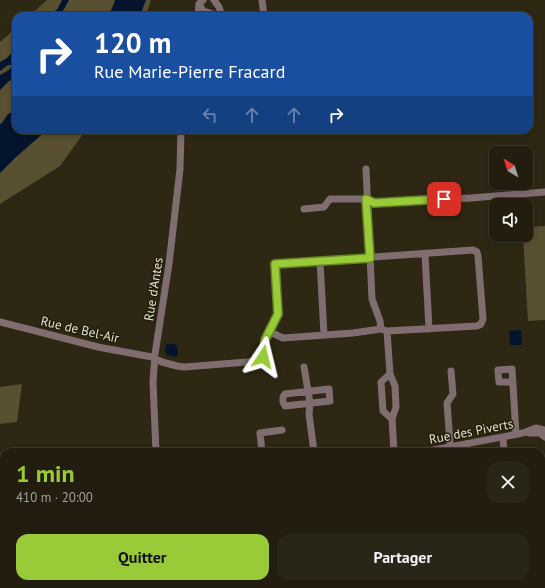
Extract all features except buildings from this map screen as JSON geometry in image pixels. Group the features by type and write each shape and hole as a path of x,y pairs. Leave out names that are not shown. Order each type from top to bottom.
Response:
{"street":[{"path":"204,12 207,0"},
{"path":"214,0 219,7 220,12"},
{"path":"262,0 264,12"},
{"path":"201,2 204,12"},
{"path":"199,12 201,2"},
{"name":"Rue d'Antes","path":"156,448 153,382 177,200 181,134"},
{"path":"366,169 366,199 372,299 384,330 390,374 395,386 396,407 392,419 394,448"},
{"path":"304,209 324,207 330,199 366,199 374,203 471,198 545,192"},
{"path":"473,250 477,252 483,319 481,324 477,326 384,330 324,336 283,338 270,332 278,314 275,264 425,254 473,250"},
{"path":"425,254 429,329"},
{"path":"320,261 324,336"},
{"name":"Rue de Bel-Air","path":"0,322 98,347 155,358 162,362 185,367 258,361 263,357 265,340 270,332"},
{"path":"304,367 309,391 309,414 313,448"},
{"path":"451,371 453,394 447,403 451,448"},
{"path":"390,374 381,382 383,411 392,419"},
{"path":"513,382 519,433"},
{"path":"329,389 330,401 286,406 283,402 283,397 285,394 309,391 329,389"},
{"name":"Rue des Piverts","path":"455,448 536,428 545,430"},
{"path":"262,448 260,433 282,430"},
{"name":"Rue des Piverts","path":"519,433 536,433 545,437"},
{"path":"503,436 504,448"}],"shaded area":[{"path":"47,0 151,0 147,12 34,12"},
{"path":"12,32 12,134 83,134 60,166 0,204 0,42"},
{"path":"545,226 545,320 528,321 523,242 533,242 533,227"},
{"path":"22,384 17,422 0,424 0,387"}],"water":[{"path":"62,0 69,0 62,12 54,12"},
{"path":"115,0 146,0 142,12 110,12"},
{"path":"12,52 12,65 8,65 0,71 0,62 7,58"},
{"path":"12,65 12,80 9,81 0,90 0,75 9,70"},
{"path":"12,112 12,134 42,134 0,173 0,124 8,114"},
{"path":"521,330 522,345 510,345 509,331"},
{"path":"174,344 177,346 178,354 176,357 165,353 166,345"}],"route":[{"path":"263,357 265,340 278,314 275,264 370,258 366,199 374,203 444,199"}]}
